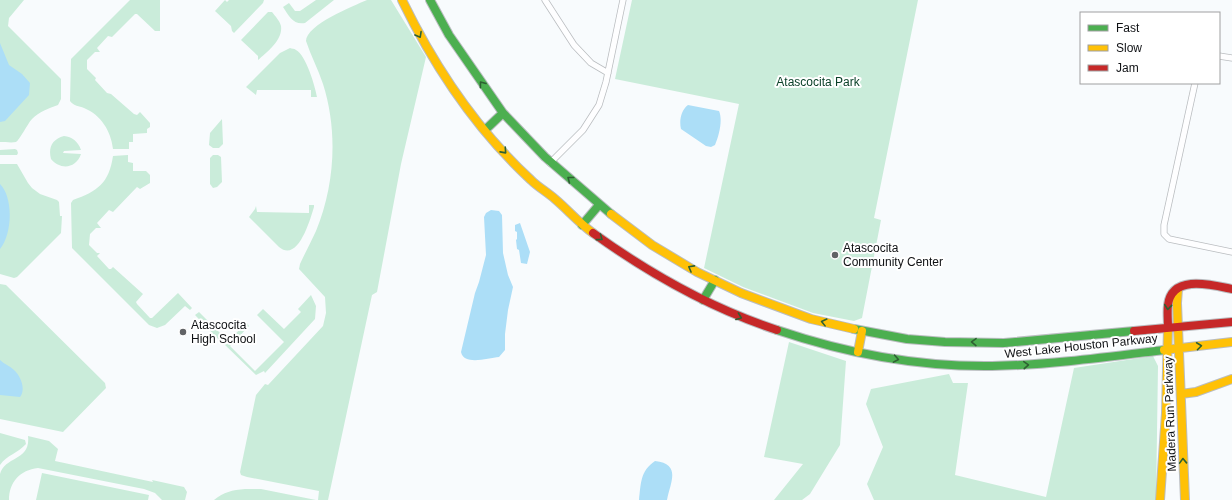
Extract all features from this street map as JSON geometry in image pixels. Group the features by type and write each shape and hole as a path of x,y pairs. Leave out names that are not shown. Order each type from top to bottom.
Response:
{"main road":[{"name":"West Lake Houston Parkway","path":"402,0 410,19 427,49 456,92 485,130 526,176 558,202 582,225 640,266 682,290 736,316 775,330 825,345 858,352 953,366 1022,366 1232,342"},
{"name":"West Lake Houston Parkway","path":"430,0 457,47 503,113 550,163 575,182 599,205 652,245 692,269 741,293 811,319 862,331 913,339 945,342 1004,343 1180,328 1232,322"},
{"path":"485,130 503,113"},
{"path":"582,225 599,205"},
{"path":"703,300 715,280"},
{"path":"1178,289 1193,282 1232,289"},
{"name":"Madera Run Parkway","path":"1178,289 1177,299 1180,328 1185,500"},
{"name":"Madera Run Parkway","path":"1160,500 1166,413 1166,350 1169,298 1178,289"},
{"path":"858,352 862,331"},
{"path":"1181,394 1196,392 1232,379"}],"street":[{"path":"544,0 574,45 591,63 608,73"},
{"path":"550,163 583,130 599,104 608,73 623,0"},
{"path":"1220,56 1232,58"},
{"path":"1195,84 1164,225 1164,234 1169,239 1232,252"}],"green space":[{"path":"0,0 24,0 9,18 8,26 61,79 61,99 58,105 44,110 30,121 16,142 0,142"},
{"path":"130,0 160,0 160,31 155,31 137,14 135,14 112,37 108,36 97,48 100,52 95,52 87,60 87,69 107,93 111,94 134,114 137,115 140,112 150,123 147,133 133,134 133,142 129,142 129,149 113,149 110,136 100,119 90,111 75,105 70,101 71,59"},
{"path":"225,0 227,2 229,0 264,0 263,3 234,33 231,26 215,11"},
{"path":"316,0 334,0 305,23 297,23 294,21 289,17 283,7 289,3 295,11 300,11"},
{"path":"367,0 391,0 426,57 401,164 377,292 372,295 328,500 318,500 319,491 247,477 241,475 240,472 256,395 265,384 268,385 323,326 326,313 325,297 299,269 316,231 322,213 331,177 332,158 331,120 328,102 321,78 306,41 308,35 322,23 342,11"},
{"name":"Atascocita Park","path":"632,0 918,0 874,218 881,220 862,318 854,321 813,313 743,287 704,268 739,104 615,79"},
{"path":"268,12 272,12 279,20 281,26 280,36 274,45 258,60 258,56 241,40"},
{"path":"290,48 295,49 300,53 307,64 317,97 311,97 311,90 257,90 256,95 246,87 280,53"},
{"path":"222,119 223,144 219,148 213,148 209,145 210,133"},
{"path":"64,136 70,137 74,140 81,150 64,151 63,153 81,154 75,163 68,166 55,163 51,159 50,155 52,144 56,139"},
{"path":"15,149 18,153 17,155 0,155 0,150"},
{"path":"128,155 128,162 133,163 133,171 146,171 150,175 150,183 140,189 137,187 113,212 109,210 97,223 101,228 96,228 90,234 89,245 97,253 100,253 97,256 109,269 113,267 143,294 136,302 150,318 152,318 178,293 192,308 190,310 185,306 165,325 157,328 149,325 72,248 71,203 73,200 82,197 101,185 109,173 113,156"},
{"path":"213,155 218,155 221,157 222,182 217,187 213,188 210,184 210,158"},
{"path":"0,164 17,164 32,188 40,194 59,202 60,216 62,216 61,233 17,277 14,278 0,274"},
{"path":"309,205 314,205 310,221 302,238 292,249 286,250 279,247 249,217 256,206 257,212 309,213"},
{"path":"0,284 6,285 105,383 106,388 63,432 0,419"},
{"path":"311,295 316,306 315,319 265,373 264,371 256,375 224,344 247,323 249,326 230,346 255,371 284,342 257,315 263,309 284,329 301,312 298,309"},
{"path":"199,312 225,338 221,342 195,315"},
{"path":"789,342 846,361 840,445 810,494 802,500 774,500 803,464 764,457"},
{"path":"1153,356 1158,366 1156,500 874,500 867,484 883,447 866,404 871,389 949,374 953,383 968,383 955,475 1046,497 1074,368"},
{"path":"0,433 25,440 26,444 0,465"},
{"path":"28,436 49,441 58,449 55,461 153,482 152,480 184,487 187,492 185,500 162,500 155,493 144,489 38,468 21,474 13,482 9,500 0,500 0,474 7,464 26,450"},
{"path":"42,473 149,495 148,500 36,500"},
{"path":"245,489 261,489 316,500 214,500 228,492"}],"water":[{"path":"0,43 9,65 22,74 30,83 29,95 5,121 0,122"},
{"path":"688,105 719,111 721,119 720,128 715,145 711,147 706,146 681,129 681,116"},
{"path":"0,184 5,190 8,198 10,216 7,235 0,249"},
{"path":"491,210 499,211 502,215 503,253 508,275 513,287 508,310 505,350 499,357 483,360 471,360 463,356 461,352 486,255 484,217 486,213"},
{"path":"520,223 530,252 527,264 521,263 519,250 517,249 517,232 515,231 515,225"},
{"path":"0,360 19,376 23,387 20,397 0,395"},
{"path":"655,461 669,466 671,470 672,481 667,500 639,500 642,478 646,469"}],"traffic: fast":[{"path":"430,0 449,35 503,113 545,157 611,214"},
{"path":"485,130 503,113"},
{"path":"582,225 599,205"},
{"path":"703,300 715,280"},
{"path":"854,329 907,339 945,342 1004,343 1134,331"},
{"path":"777,330 856,352 910,361 965,366 1035,364 1164,350"}],"traffic: slow":[{"path":"402,0 428,49 443,73 458,96 493,140 511,161 534,183 555,199 593,233"},
{"path":"611,214 652,245 697,272 741,293 811,319 854,329"},
{"path":"1178,289 1177,303 1185,500"},
{"path":"1160,500 1166,413 1168,327"},
{"path":"858,352 862,331"},
{"path":"1164,350 1232,342"},
{"path":"1181,394 1196,392 1232,379"}],"traffic: jam":[{"path":"593,233 636,262 681,289 728,311 777,330"},
{"path":"1168,327 1168,305 1171,295 1177,289 1185,285 1194,284 1214,285 1232,289"},
{"path":"1134,331 1232,322"}],"place":[{"name":"Atascocita Community Center","path":"835,255"},
{"name":"Atascocita High School","path":"183,332"}]}
